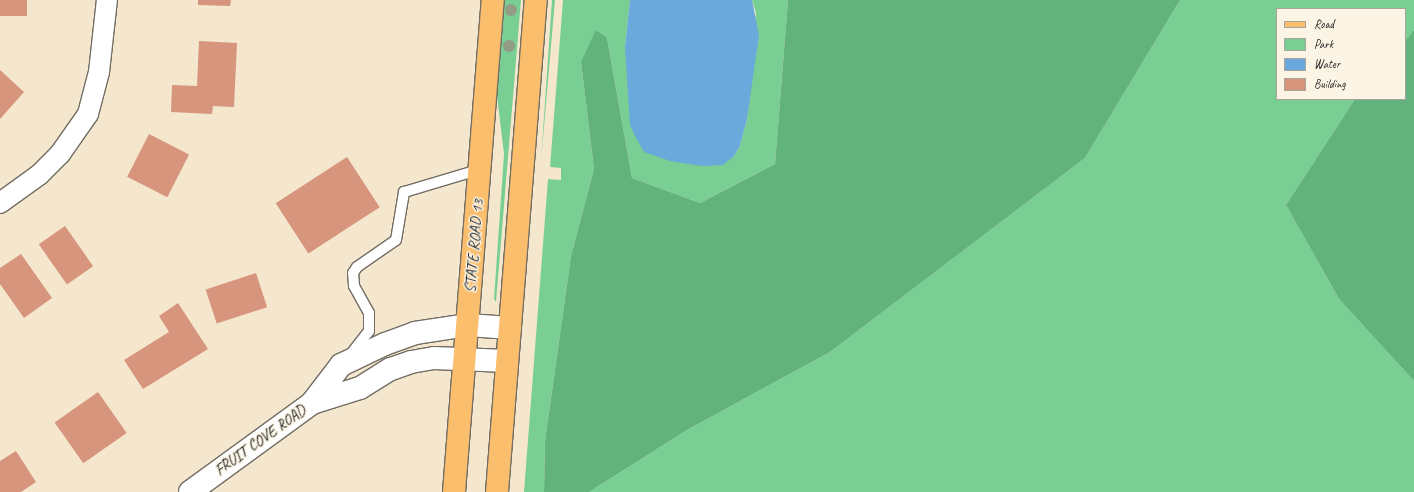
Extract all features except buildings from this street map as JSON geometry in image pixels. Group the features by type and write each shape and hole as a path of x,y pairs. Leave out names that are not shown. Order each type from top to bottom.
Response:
{"main road":[{"name":"STATE ROAD 13","path":"454,492 481,169 493,0"},
{"path":"497,492 536,0"}],"street":[{"path":"0,203 39,175 60,154 88,114 99,72 107,0"},
{"name":"FRUIT COVE ROAD","path":"190,492 312,403 341,365 385,344 415,333 468,325 510,328"},
{"name":"FRUIT COVE ROAD","path":"312,403 360,388 391,369 411,362 465,358 507,361"}],"lane":[{"path":"341,365 369,331 369,313 354,286 353,273 357,267 396,240 404,192 481,169"}],"green space":[{"path":"503,0 521,0 496,302 494,299 504,154 497,96"},
{"path":"552,0 555,0 541,161"},
{"path":"563,0 630,0 625,47 734,156 740,146 747,119 756,13 752,0 788,0 775,164 700,203 632,178 607,38 581,62 594,169 571,256 545,441 544,492 524,492 548,179 561,180 561,168 550,167"},
{"path":"788,0 1180,0 1085,158 830,352 687,430 589,492 544,492 545,441 571,256 594,169 581,62 596,30 607,38 632,178 700,203 775,164"},
{"path":"1180,0 1414,0 1414,30 1406,40 1406,8 1276,8 1276,100 1354,100 1286,205 1339,299 1414,381 1414,492 589,492 687,430 830,352 1085,158"},
{"path":"1414,30 1414,381 1339,299 1286,205 1354,100 1406,100 1406,40"}],"water":[{"path":"630,0 752,0 759,35 747,119 740,146 734,156 723,165 702,166 670,161 644,152 630,125 625,47"}]}
